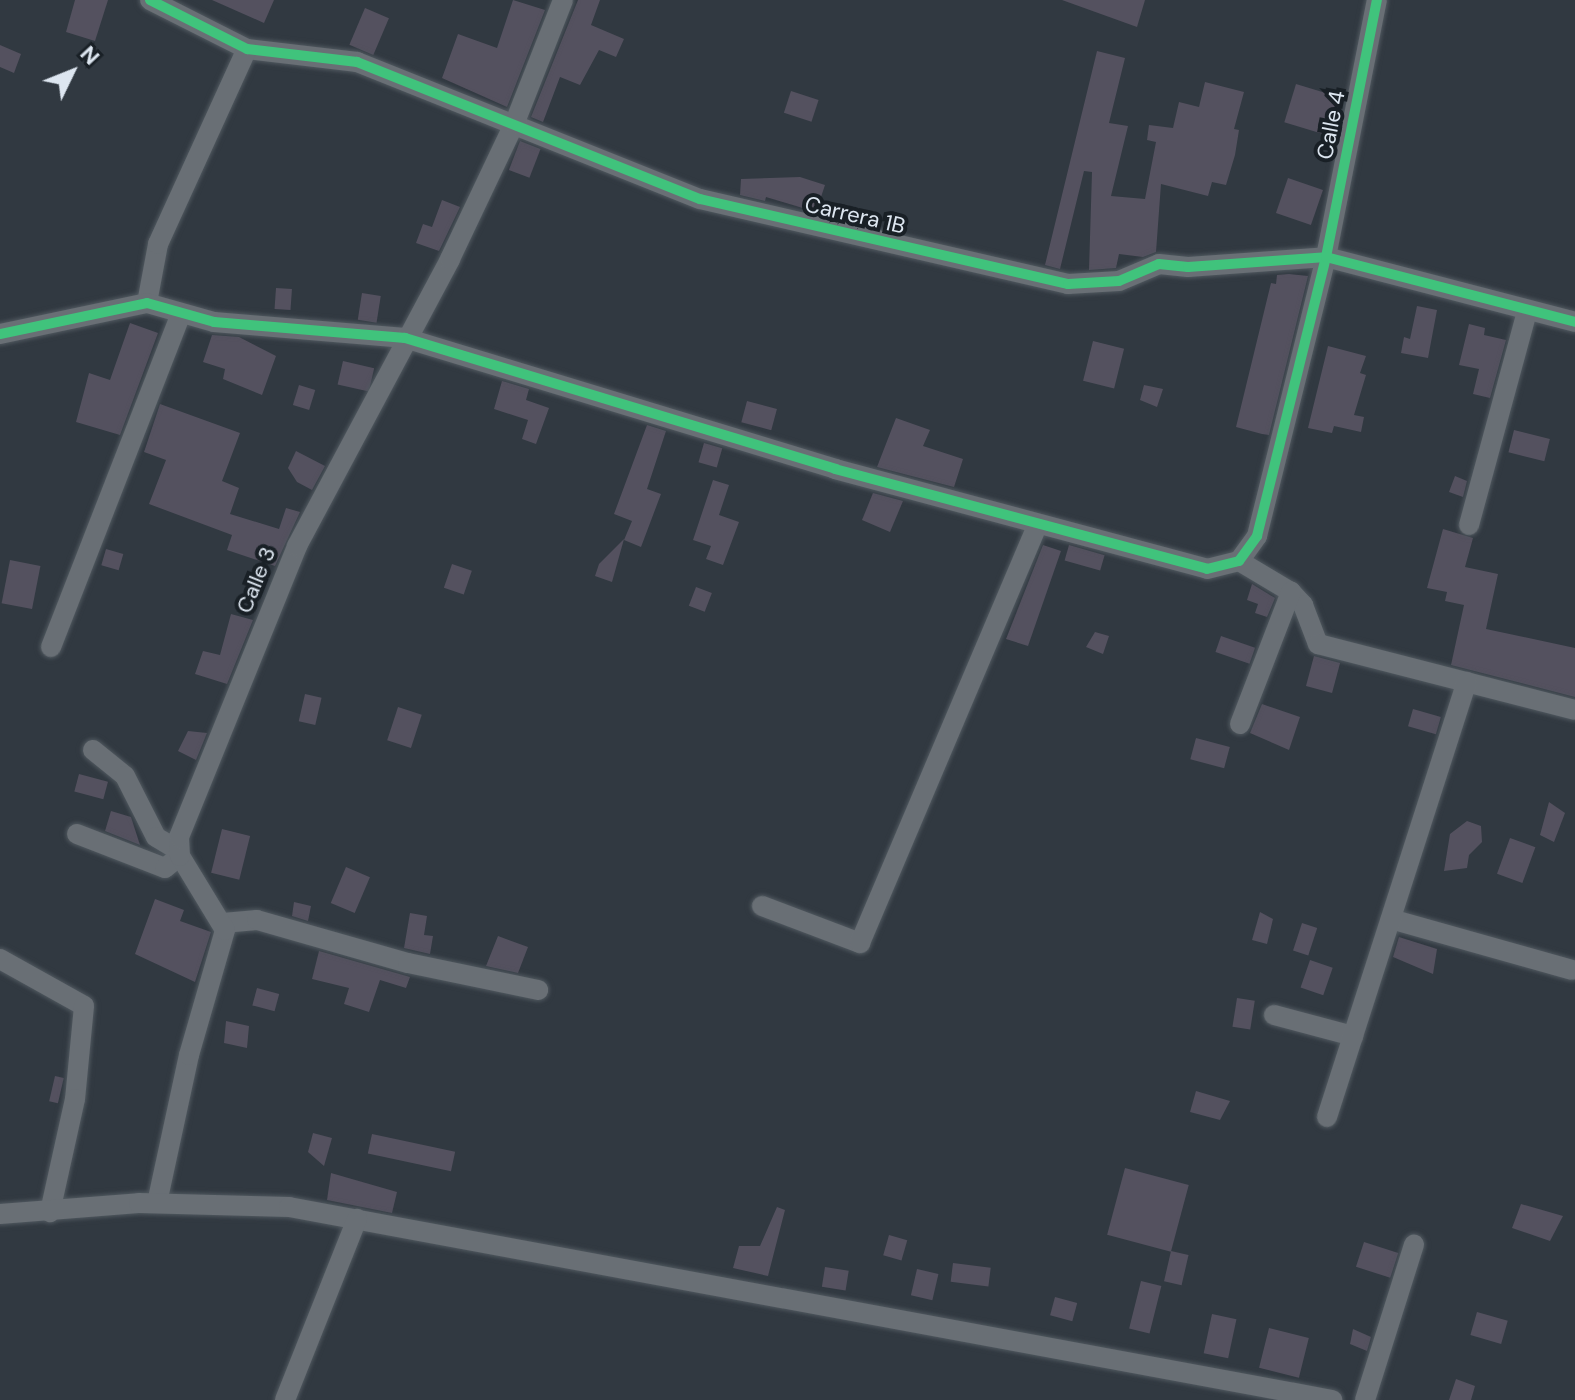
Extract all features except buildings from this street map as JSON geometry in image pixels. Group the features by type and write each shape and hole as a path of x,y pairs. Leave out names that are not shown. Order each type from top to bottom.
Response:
{"street":[{"name":"Carrera 1B","path":"150,0 247,49 357,62 515,122 700,199 1068,284 1119,281 1159,264 1188,267 1326,257 1527,312 1575,322"},
{"name":"Calle 3","path":"179,853 297,546 405,338 450,259 515,122 563,0"},
{"name":"Calle 4","path":"1239,561 1257,536 1326,257 1376,0"},
{"path":"147,303 158,244 247,49"},
{"path":"1,337 147,303 214,322 405,338 835,469 1038,524 1207,569 1239,561 1291,592 1303,605 1318,644 1575,710"},
{"path":"1469,525 1527,312"},
{"path":"51,647 181,313"},
{"path":"762,906 860,943 1038,524"},
{"path":"1240,724 1291,592"},
{"path":"1327,1117 1467,682"},
{"path":"93,750 125,776 156,837 179,853 223,923 157,1203"},
{"path":"77,834 165,868 179,853"},
{"path":"1391,919 1572,970"},
{"path":"223,923 257,920 408,963 538,990"},
{"path":"0,959 84,1006 75,1099 50,1212"},
{"path":"1274,1015 1353,1036"},
{"path":"0,1214 157,1203 289,1207 1332,1400"},
{"path":"285,1400 357,1219"},
{"path":"1365,1400 1414,1245"}],"cycle path":[{"path":"150,0 247,49 357,62 700,199 1068,284 1119,281 1159,264 1188,267 1326,257 1575,322"},
{"path":"0,334 147,303 214,322 405,338 835,469 1207,569 1239,561 1257,536 1326,257 1377,0"}]}
